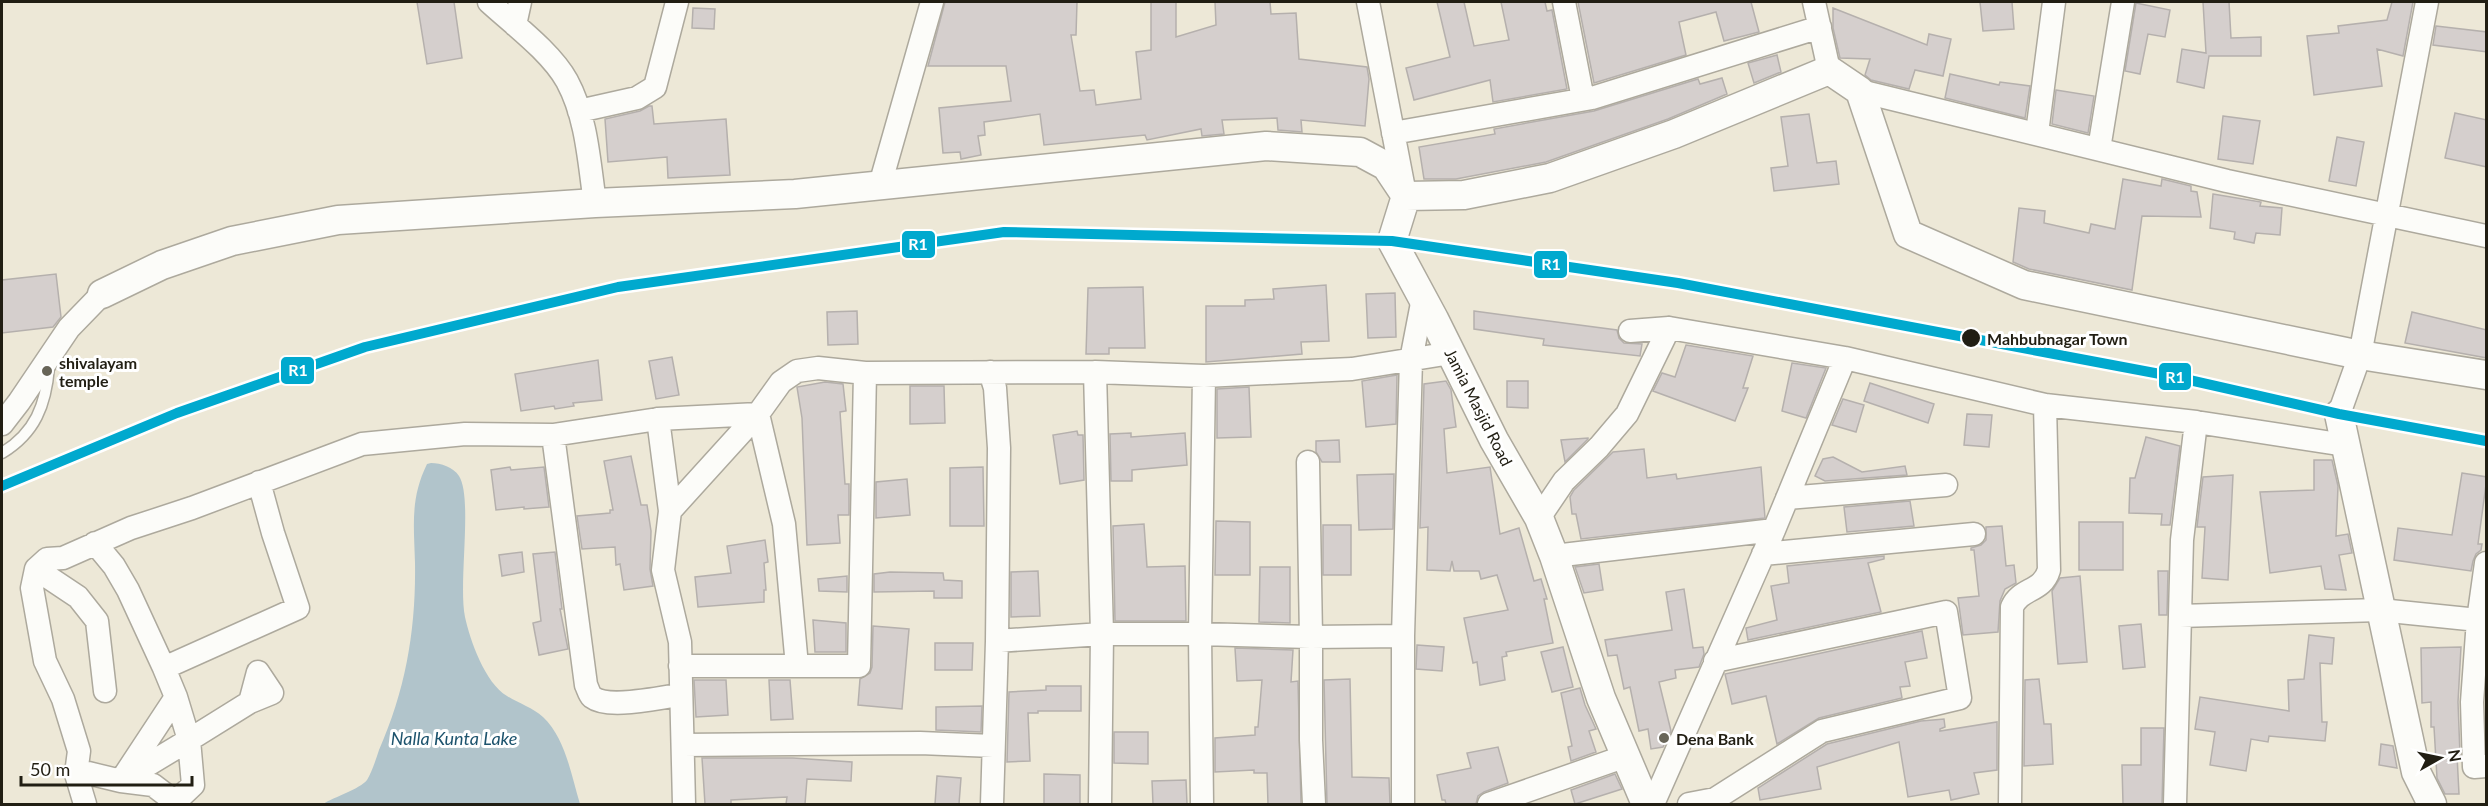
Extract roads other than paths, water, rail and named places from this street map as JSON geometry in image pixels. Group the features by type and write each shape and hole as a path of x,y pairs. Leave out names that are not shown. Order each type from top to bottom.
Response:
{"street":[{"path":"489,2 542,51 567,80 583,122 595,203"},
{"path":"514,25 520,2"},
{"path":"579,111 637,98 655,87 677,2"},
{"path":"880,185 932,2"},
{"name":"Jamia Masjid Road","path":"1368,2 1406,196 1392,241 1494,440 1539,519 1554,556 1601,698 1646,804"},
{"path":"1564,2 1583,99"},
{"path":"1814,2 1829,70 1860,91 2227,181 2487,236"},
{"path":"2037,133 2054,2"},
{"path":"2099,149 2123,2"},
{"path":"2427,2 2360,355 2338,414 2416,772 2432,804"},
{"path":"1393,133 1583,99 1820,27"},
{"path":"2,424 69,328 102,294 162,265 232,241 338,220 595,203 795,194 1266,146 1360,152 1386,166 1406,196 1464,195 1550,178 1674,134 1829,70"},
{"path":"1860,91 1908,234 2024,285 2360,355 2487,375"},
{"path":"1403,804 1403,636 1411,360 1423,298"},
{"path":"1539,519 1564,481 1599,447 1627,414 1669,328"},
{"path":"1630,331 1669,328 1845,358 2045,405 2196,423 2345,445"},
{"path":"670,511 758,414 781,382 797,371 818,368 865,373 1095,372 1204,376 1352,369 1451,353"},
{"path":"1653,804 1774,530 1845,358"},
{"path":"990,372 995,387 999,438 992,804"},
{"path":"1095,372 1102,634 1100,804"},
{"path":"680,666 859,666 865,373"},
{"path":"1202,804 1200,634 1204,376"},
{"path":"2010,804 2012,607 2016,598 2038,587 2046,580 2049,570 2045,405"},
{"path":"85,804 76,774 79,751 63,699 45,661 39,636 32,588 36,569 47,559 63,558 95,543 362,444 465,434 553,435 658,419 758,414"},
{"path":"758,414 784,524 797,666"},
{"path":"658,419 670,511 663,570 680,642 684,804"},
{"path":"2175,804 2182,540 2196,423"},
{"path":"553,435 586,685 591,696 602,702 616,703 680,695"},
{"path":"1308,462 1311,740 1314,804"},
{"path":"164,668 298,608 259,482"},
{"path":"1787,498 1946,485"},
{"path":"1554,556 1774,530"},
{"path":"1763,554 1974,534"},
{"path":"76,774 88,772 121,782 153,785 173,803 193,785 189,740 176,697 128,590 114,566 95,543"},
{"path":"2487,563 2478,620 2479,700 2474,767 2487,766"},
{"path":"36,569 78,597 97,621 105,692"},
{"path":"2180,616 2379,610 2478,620"},
{"path":"1689,804 1715,799 1821,731 1960,698 1946,612 1715,661"},
{"path":"996,641 1102,634 1200,634 1311,638 1403,636"},
{"path":"121,782 176,697"},
{"path":"121,782 250,702"},
{"path":"683,746 920,743 993,747"},
{"path":"1489,804 1626,756"}],"lane":[{"path":"2,453 17,444 36,420 47,394 50,355"}],"water":[{"name":"Nalla Kunta Lake","path":"431,463 454,470 463,487 465,521 463,602 467,626 475,649 485,671 499,690 539,714 551,726 567,758 580,804 323,804 359,787 367,780 396,704 408,658 414,611 415,501 427,464"}],"place":[{"name":"Mahbubnagar Town","path":"1971,338"},
{"name":"shivalayam temple","path":"47,371"},
{"name":"Dena Bank","path":"1664,738"}]}
